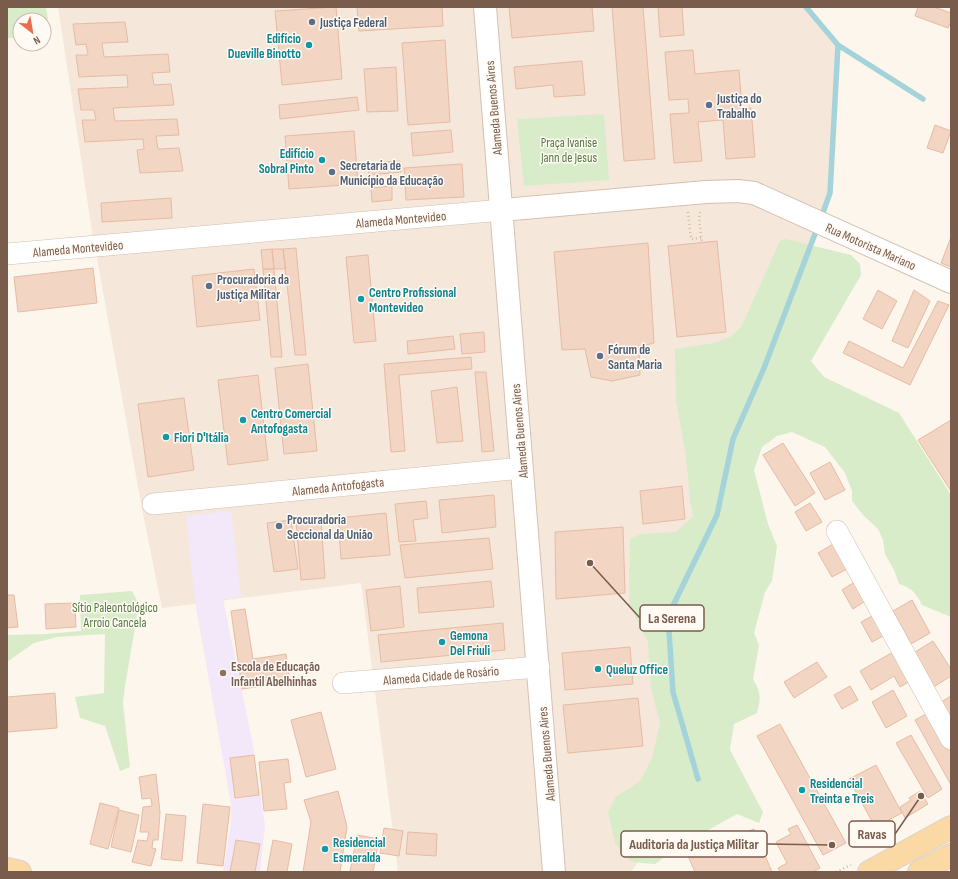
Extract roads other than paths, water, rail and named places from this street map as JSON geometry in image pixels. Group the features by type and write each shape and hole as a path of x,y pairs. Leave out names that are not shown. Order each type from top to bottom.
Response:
{"main road":[{"path":"869,872 951,827"},
{"path":"919,872 951,855"},
{"path":"7,869 20,872"}],"street":[{"name":"Alameda Buenos Aires","path":"485,7 556,866"},
{"name":"Alameda Montevideo","path":"7,254 706,192 738,191 754,193 791,209"},
{"name":"Rua Motorista Mariano","path":"791,209 951,282"},
{"name":"Alameda Antofogasta","path":"153,504 522,468"},
{"path":"837,531 951,739"},
{"name":"Alameda Cidade de Rosário","path":"343,683 539,667"}],"waterway":[{"path":"806,7 838,45 830,193 821,218"},
{"path":"838,45 923,99"},
{"path":"698,779 673,692 668,616 717,515 733,439 764,368 818,226"}],"place":[{"name":"Justiça Federal","path":"312,22"},
{"name":"Edifício Dueville Binotto","path":"309,45"},
{"name":"Justiça do Trabalho","path":"709,105"},
{"name":"Edifício Sobral Pinto","path":"322,160"},
{"name":"Secretaria de Município da Educação","path":"332,172"},
{"name":"Procuradoria da Justiça Militar","path":"209,286"},
{"name":"Centro Profissional Montevideo","path":"361,299"},
{"name":"Fórum de Santa Maria","path":"600,356"},
{"name":"Centro Comercial Antofogasta","path":"243,420"},
{"name":"Fiori D'Itália","path":"166,437"},
{"name":"Procuradoria Seccional da União","path":"279,526"},
{"name":"La Serena","path":"590,563"},
{"name":"Gemona Del Friuli","path":"442,642"},
{"name":"Queluz Office","path":"598,669"},
{"name":"Escola de Educação Infantil Abelhinhas","path":"223,673"},
{"name":"Residencial Treinta e Treis","path":"802,790"},
{"name":"Ravas","path":"921,796"},
{"name":"Auditoria da Justiça Militar","path":"832,845"},
{"name":"Residencial Esmeralda","path":"325,849"}],"park label":[{"name":"Praça Ivanise Jann de Jesus","path":"569,150"},
{"name":"Sítio Paleontológico Arroio Cancela","path":"115,614"}]}
